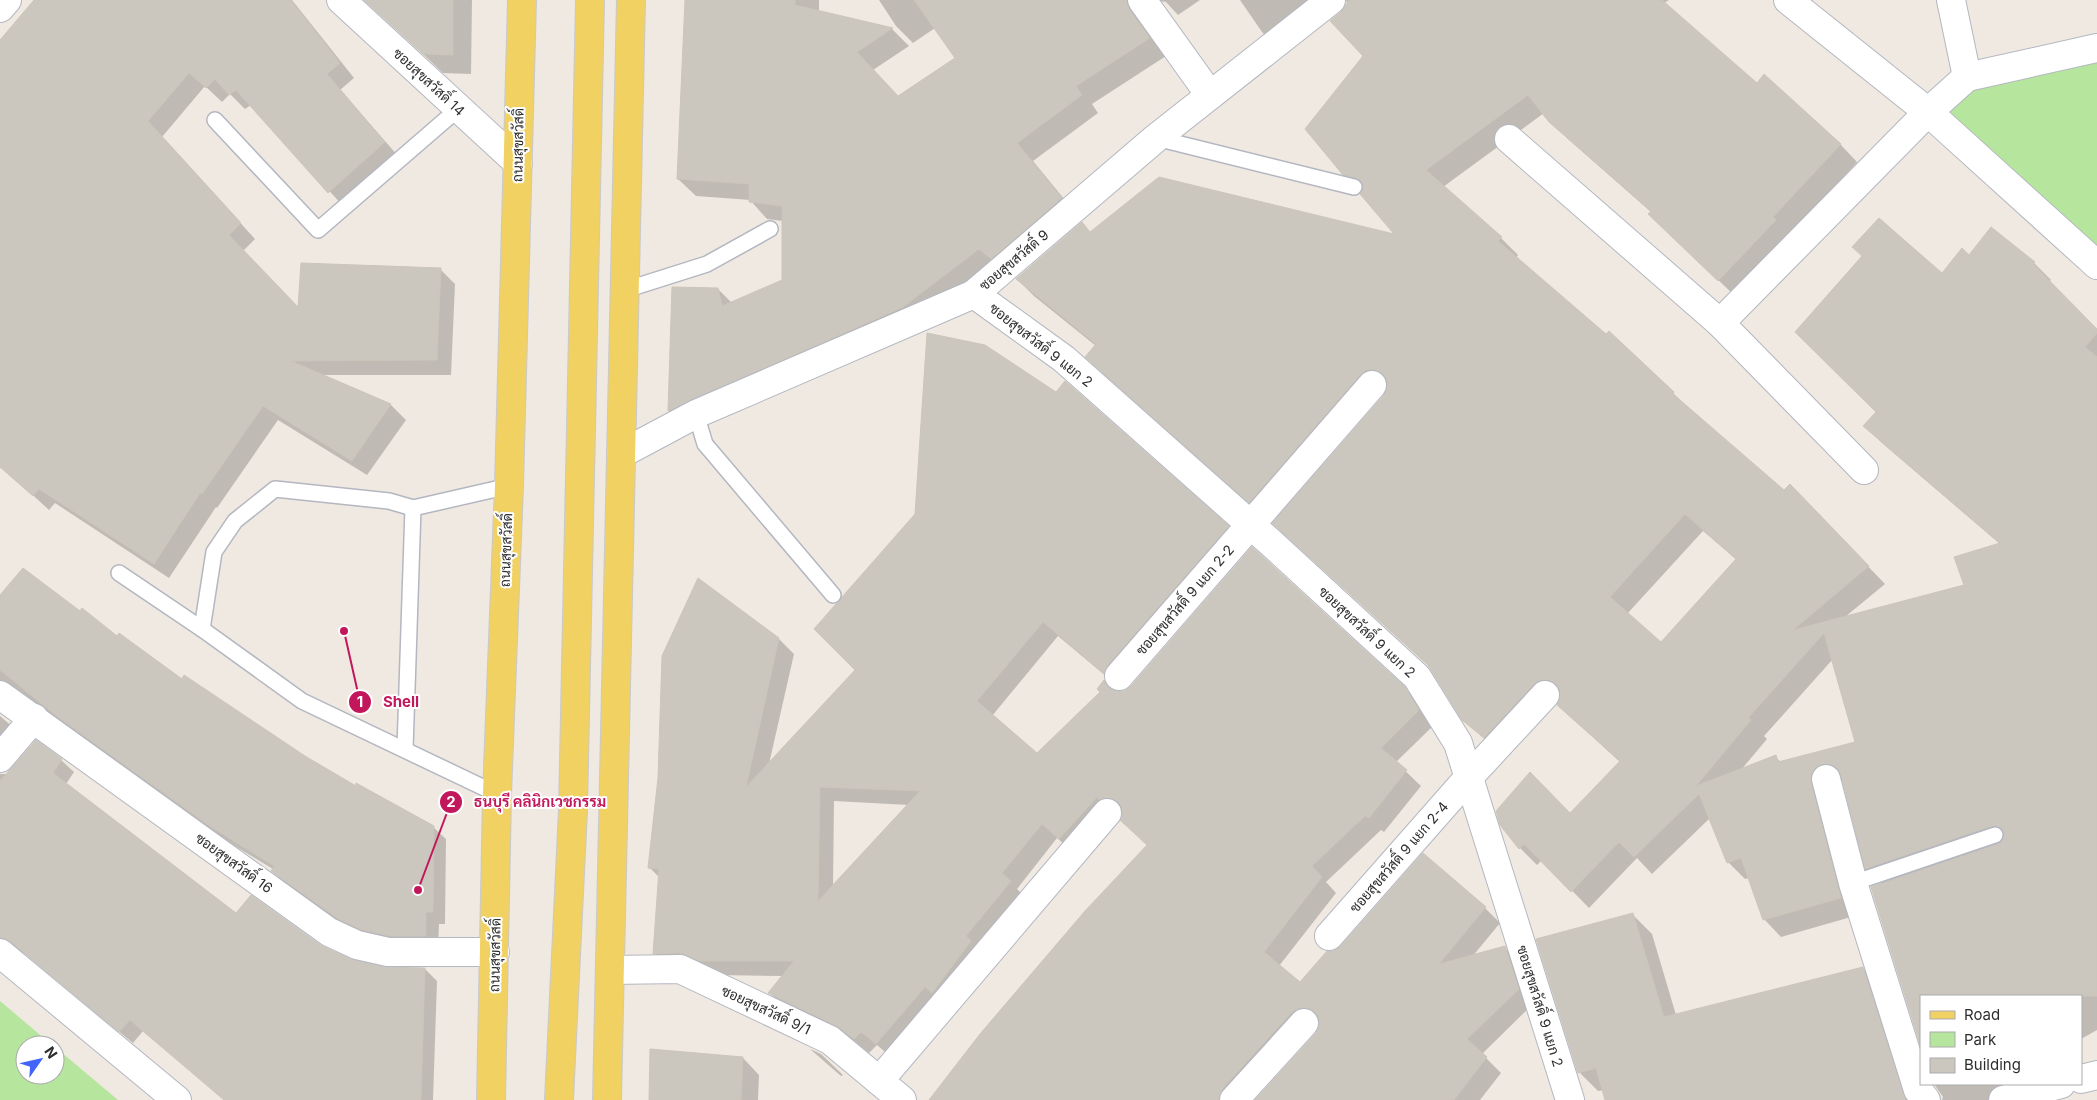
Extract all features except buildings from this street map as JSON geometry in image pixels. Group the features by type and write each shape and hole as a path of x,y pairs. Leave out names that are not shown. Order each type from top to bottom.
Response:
{"main road":[{"name":"ถนนสุขสวัสดิ์","path":"490,1100 495,952 497,794 509,486 522,0"},
{"path":"559,1100 573,810 590,0"},
{"path":"607,1100 631,0"}],"street":[{"path":"0,8 7,0"},
{"name":"ซอยสุขสวัสดิ์ 14","path":"340,0 518,163"},
{"path":"1142,0 1210,95"},
{"name":"ซอยสุขสวัสดิ์ 9","path":"621,454 696,414 974,294 1156,138 1331,0"},
{"path":"1788,0 1928,112 2097,265"},
{"path":"1951,0 1968,77"},
{"path":"1720,323 1928,112 1968,77 2097,48"},
{"path":"1508,139 1720,323 1864,470"},
{"name":"ซอยสุขสวัสดิ์ 9 แยก 2","path":"974,294 1064,359 1417,677 1458,743 1570,1100"},
{"name":"ซอยสุขสวัสดิ์ 9 แยก 2-2","path":"1119,676 1372,385"},
{"name":"ซอยสุขสวัสดิ์ 16","path":"0,695 329,932 357,945 388,952 495,952"},
{"name":"ซอยสุขสวัสดิ์ 9 แยก 2-4","path":"1329,936 1469,777 1546,695"},
{"path":"0,758 34,718"},
{"path":"1826,779 1853,882 1918,1090 1926,1100"},
{"path":"879,1081 1107,813"},
{"path":"0,953 176,1100"},
{"name":"ซอยสุขสวัสดิ์ 9/1","path":"610,970 680,969 830,1040 902,1100"},
{"path":"1234,1100 1304,1023"},
{"path":"2082,1079 2097,1075"},
{"path":"2002,1100 2056,1085"}],"lane":[{"path":"215,120 318,230 458,109"},
{"path":"1156,138 1354,187"},
{"path":"625,290 707,264 770,229"},
{"path":"696,414 706,444 834,594"},
{"path":"202,629 214,552 234,521 276,489 389,501 413,508 509,486"},
{"path":"405,749 413,508"},
{"path":"118,573 202,629 302,701 497,794"},
{"path":"1853,882 1995,835"}],"green space":[{"path":"2097,48 2097,265 1928,112 1967,77"},
{"path":"0,1001 40,1035 15,1035 15,1085 65,1085 65,1055 118,1100 0,1100"}],"place":[{"name":"Shell","path":"344,631"},
{"name":"ธนบุรี คลินิกเวชกรรม","path":"418,890"}]}
